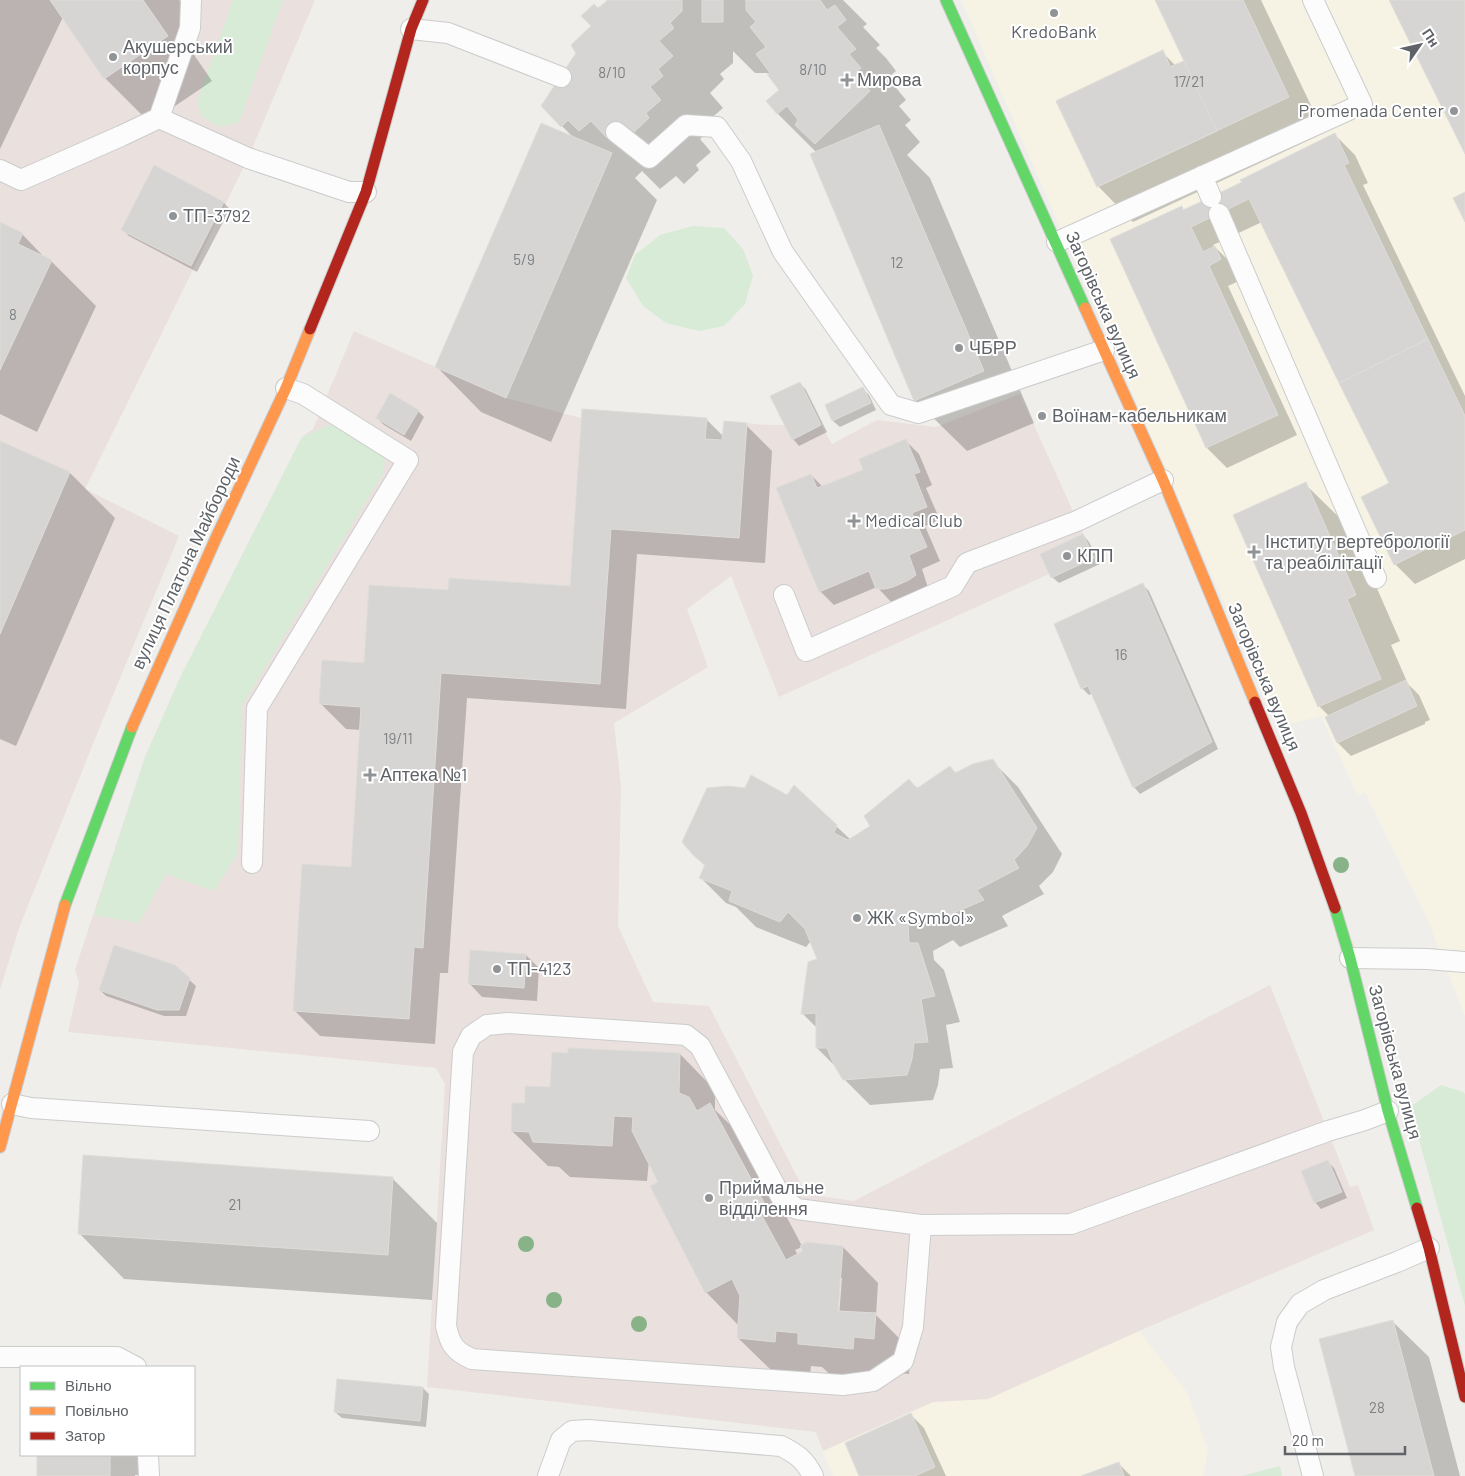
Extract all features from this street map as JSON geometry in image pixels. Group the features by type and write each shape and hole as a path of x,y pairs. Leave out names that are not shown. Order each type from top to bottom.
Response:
{"street":[{"name":"вулиця Платона Майбороди","path":"0,1147 66,903 138,711 286,388 366,192 411,29 423,0"},
{"name":"Загорівська вулиця","path":"946,0 1163,480 1301,813 1350,958 1388,1111 1429,1248 1465,1397"}],"lane":[{"path":"0,170 21,180 159,118 190,28 192,0"},
{"path":"1056,242 1362,104 1313,0"},
{"path":"411,29 448,33 560,77"},
{"path":"159,118 248,158 349,192 366,192"},
{"path":"616,132 649,158 686,125 717,128 741,161 783,252 891,405 918,413 1104,350"},
{"path":"1202,176 1376,578"},
{"path":"252,863 257,708 408,460 303,394 286,388"},
{"path":"784,595 806,651 953,586 966,563 1077,521 1163,480"},
{"path":"1350,958 1427,959 1465,962"},
{"path":"921,1225 913,1327 902,1361 873,1381 843,1386 472,1359 460,1354 450,1342 446,1326 462,1052 471,1036 487,1025 508,1022 686,1034 700,1046 781,1197 798,1209 921,1225 1071,1224 1318,1134 1388,1111"},
{"path":"12,1104 51,1109 369,1131"},
{"path":"1314,1476 1284,1367 1281,1347 1287,1322 1300,1304 1324,1290 1429,1248"},
{"path":"0,1357 117,1357 134,1366"},
{"path":"548,1476 560,1440 572,1432 588,1430 781,1446 795,1454 807,1465 813,1476"},
{"path":"148,1456 148,1476"}],"shaded area":[{"path":"0,0 315,0 248,158 85,489 179,536 19,928 0,990"},
{"path":"961,0 1465,0 1465,1016 1427,918 1365,792 1358,796 1321,716 1278,727"},
{"path":"354,331 506,398 581,418 582,409 707,418 705,439 722,440 724,421 768,425 821,425 832,444 877,420 936,427 1020,394 1094,558 1051,578 1049,574 779,697 731,576 687,609 708,667 614,723 621,787 618,926 653,1002 709,1006 806,1194 854,1201 1270,985 1350,1187 1358,1185 1374,1230 1139,1331 988,1399 933,1402 823,1451 816,1432 427,1387 445,1084 436,1068 68,1032 79,982 75,970 145,757 180,678 302,437 313,429"},
{"path":"1139,1331 1188,1394 1208,1451 1203,1476 833,1476 823,1451 933,1402 988,1399"}],"green space":[{"path":"233,0 283,0 239,122 219,127 201,116 197,102"},
{"path":"693,226 724,228 743,249 753,275 745,304 724,326 699,331 666,323 643,306 626,278 635,255 660,235"},
{"path":"332,424 379,452 385,461 383,473 242,706 238,853 214,891 166,874 139,923 94,915 145,757 180,678 302,437"},
{"path":"1441,1085 1465,1094 1465,1306 1410,1107"},
{"path":"1280,1466 1282,1476 1242,1476"}],"building":[{"name":"Акушерський корпус","path":"50,0 143,0 168,36 104,79"},
{"path":"606,0 682,0 682,11 670,23 674,28 659,41 673,56 658,69 663,76 650,87 661,100 646,113 649,118 632,134 624,125 608,139 591,121 579,131 568,120 561,127 541,106 576,53 571,45 591,26 581,16 594,4 598,8"},
{"path":"702,0 723,0 723,22 702,22"},
{"path":"746,0 820,0 827,10 835,5 846,20 837,27 856,49 849,54 861,68 855,73 870,91 815,144 795,125 798,120 787,106 777,114 766,101 779,90 767,74 770,73 756,54 766,47 750,27 756,22 746,10"},
{"path":"1155,0 1243,0 1289,97 1097,187 1056,101 1163,50 1170,67 1184,61"},
{"name":"Promenada Center","path":"1389,0 1465,0 1465,154 1423,69"},
{"path":"1163,50 1170,67 1184,61 1217,131 1097,187 1056,101"},
{"path":"541,123 612,153 506,398 435,367"},
{"path":"879,125 984,371 914,401 810,154"},
{"path":"1335,133 1349,163 1344,165 1428,339 1339,383 1249,199 1191,227 1203,252 1215,246 1221,259 1209,266 1278,415 1206,448 1110,239 1182,206 1183,210 1211,197 1242,182 1240,180"},
{"name":"ТП-3792","path":"154,165 224,202 191,266 121,230"},
{"path":"1465,192 1465,222 1453,198"},
{"path":"0,222 23,233 18,244 52,260 0,370"},
{"path":"1428,339 1465,416 1465,530 1394,565 1361,497 1389,483 1339,383"},
{"path":"800,382 821,425 792,440 770,396"},
{"path":"863,387 871,403 832,421 825,405"},
{"path":"390,393 419,410 404,435 376,418"},
{"path":"582,409 707,418 705,439 722,440 724,421 747,423 739,538 611,529 600,684 441,673 423,948 414,947 409,1019 293,1011 302,864 351,867 361,707 319,704 322,660 364,663 369,585 448,590 449,578 570,586"},
{"path":"906,439 920,472 914,474 927,507 912,513 927,547 909,555 916,575 893,587 876,589 869,571 819,592 776,488 811,474 817,488 863,470 859,459"},
{"path":"0,441 70,472 0,634"},
{"path":"1306,482 1356,595 1347,599 1381,679 1318,707 1233,515"},
{"name":"КПП","path":"1083,534 1094,558 1051,578 1040,554"},
{"path":"1143,583 1212,742 1133,788 1088,686 1081,689 1054,624"},
{"path":"1406,680 1417,706 1337,743 1325,717"},
{"name":"ЖК «Symbol»","path":"993,759 1037,828 1027,846 1014,860 1019,868 977,890 984,900 933,922 927,914 908,925 909,943 918,943 935,996 921,999 928,1042 914,1043 907,1075 843,1080 827,1048 816,1048 816,1013 801,1014 808,962 817,959 805,929 788,912 780,922 729,901 732,891 699,878 705,865 682,842 707,788 728,786 745,788 751,775 787,795 794,785 837,825 834,833 848,840 870,826 864,816 909,779 916,789 950,766 955,773 973,764"},
{"path":"114,945 175,965 190,978 179,1010 157,1010 99,990"},
{"name":"ТП-4123","path":"470,950 526,954 524,988 468,984"},
{"name":"Приймальне відділення","path":"568,1048 680,1053 679,1093 689,1097 697,1111 710,1103 768,1210 761,1214 786,1260 803,1251 800,1246 806,1242 843,1246 838,1311 876,1313 874,1339 854,1337 853,1349 798,1344 798,1333 776,1331 775,1342 737,1338 740,1296 732,1279 705,1293 650,1186 658,1182 632,1131 633,1117 614,1116 612,1146 533,1142 529,1132 511,1131 512,1103 525,1103 525,1086 550,1087 552,1052 568,1053"},
{"path":"83,1155 393,1177 388,1255 78,1234"},
{"path":"1328,1160 1342,1192 1314,1203 1301,1171"},
{"path":"1393,1320 1434,1476 1355,1476 1319,1339"},
{"path":"337,1379 423,1387 420,1421 334,1412"},
{"path":"911,1413 935,1467 915,1476 859,1476 845,1443"},
{"path":"37,1456 110,1456 110,1476 37,1476"},
{"path":"1119,1462 1124,1476 1081,1476"}],"traffic: fast":[{"path":"946,0 1085,308"},
{"path":"65,905 132,727"},
{"path":"1335,908 1350,958 1388,1111 1417,1208"}],"traffic: slow":[{"path":"1085,308 1163,480 1255,702"},
{"path":"132,727 216,538 286,388 310,329"},
{"path":"0,1147 65,905"}],"traffic: jam":[{"path":"310,329 366,192 411,29 423,0"},
{"path":"1255,702 1301,813 1335,908"},
{"path":"1417,1208 1429,1248 1465,1397"}],"place":[{"name":"KredoBank","path":"1054,13"},
{"name":"Акушерський корпус","path":"113,57"},
{"name":"Мирова","path":"847,80"},
{"name":"Promenada Center","path":"1454,111"},
{"name":"ТП-3792","path":"173,216"},
{"name":"ЧБРР","path":"959,348"},
{"name":"Воїнам-кабельникам","path":"1042,416"},
{"name":"Medical Club","path":"854,521"},
{"name":"Інститут вертебрології та реабілітації","path":"1254,552"},
{"name":"КПП","path":"1067,556"},
{"name":"Аптека №1","path":"370,775"},
{"name":"ЖК «Symbol»","path":"857,918"},
{"name":"ТП-4123","path":"497,969"},
{"name":"Приймальне відділення","path":"709,1198"}]}
